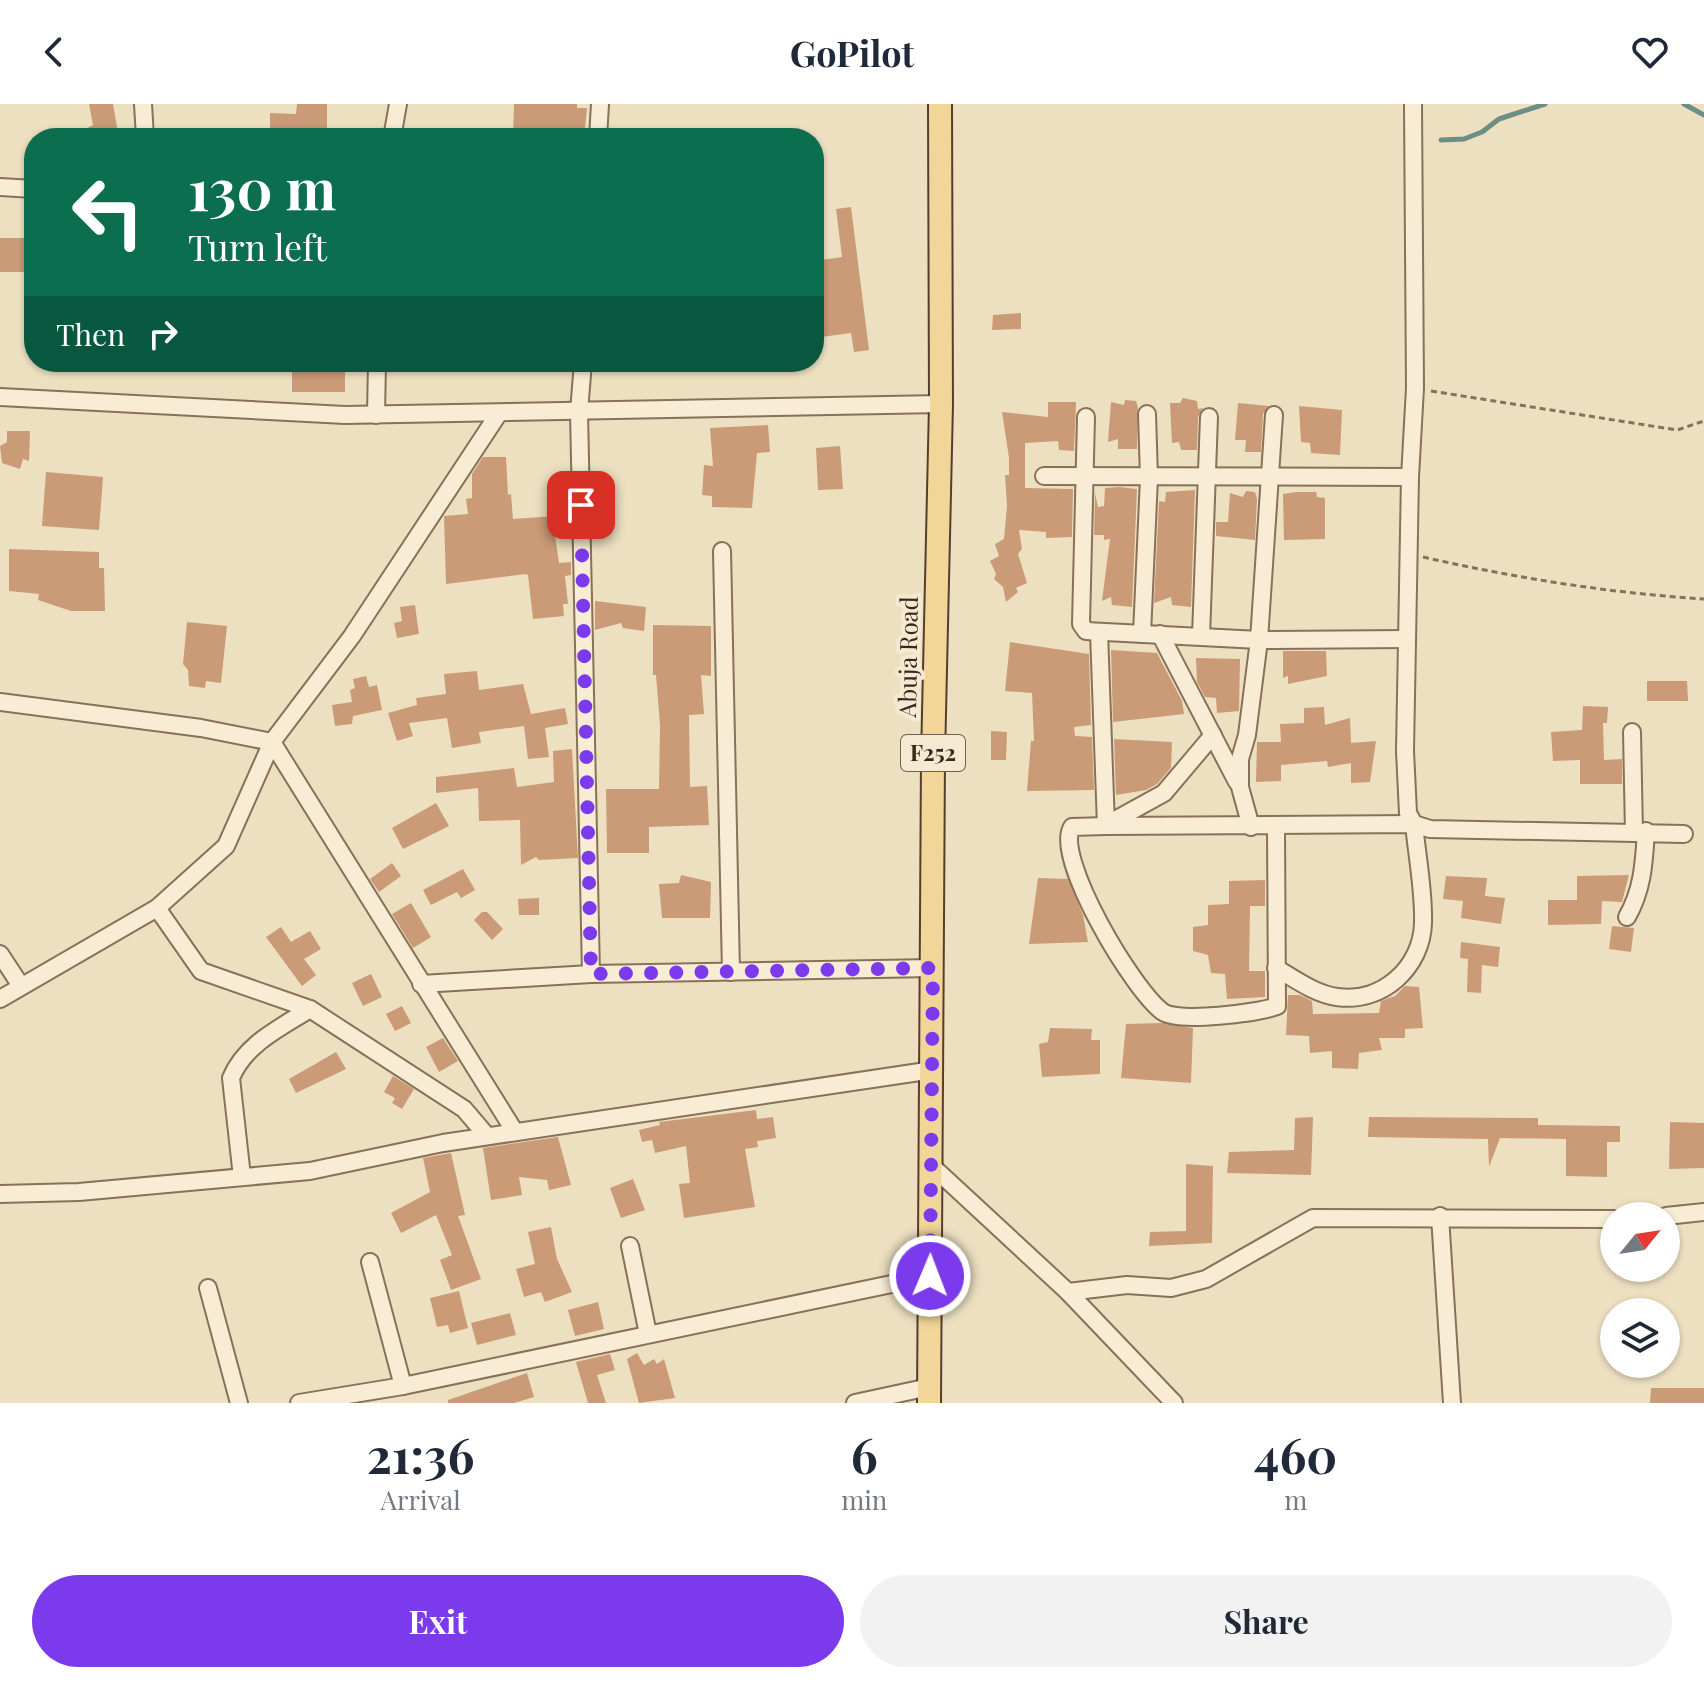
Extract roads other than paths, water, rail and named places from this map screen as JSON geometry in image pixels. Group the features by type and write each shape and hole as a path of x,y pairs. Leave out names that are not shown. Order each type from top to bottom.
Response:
{"main road":[{"name":"Abuja Road","path":"929,1395 933,1167 933,743 941,404 940,104"}],"street":[{"path":"143,104 144,128"},
{"path":"394,128 398,104"},
{"path":"599,128 600,104"},
{"path":"1276,968 1334,997 1354,998 1399,979 1417,958 1424,924 1414,824 1408,813 1405,751 1410,477 1415,388 1413,104"},
{"path":"0,187 24,188"},
{"path":"376,415 377,372"},
{"path":"582,372 579,412 591,974"},
{"path":"0,397 376,415 941,404"},
{"path":"0,999 157,908 226,846 272,742 352,636 499,413"},
{"path":"1142,634 1149,478 1147,414"},
{"path":"1240,787 1240,759 1247,735 1259,640 1274,415"},
{"path":"1086,417 1081,624 1086,631 1259,640 1407,639"},
{"path":"1201,636 1209,417"},
{"path":"1044,476 1270,480 1410,477"},
{"path":"722,551 731,972"},
{"path":"1099,632 1106,826"},
{"path":"1160,634 1240,787 1251,827"},
{"path":"0,702 201,728 272,742 515,1132"},
{"path":"1627,917 1637,899 1642,876 1632,732"},
{"path":"1106,826 1164,793 1213,735"},
{"path":"1276,828 1277,1006 1183,1018 1164,1013 1127,973 1070,858 1068,834 1072,827 1276,828 1414,824 1430,829 1684,834"},
{"path":"157,908 201,971 310,1009 464,1109 487,1136"},
{"path":"0,954 21,986"},
{"path":"421,984 591,974 933,968"},
{"path":"242,1177 231,1078 237,1064 254,1045 310,1009"},
{"path":"0,1194 79,1192 310,1171 487,1136 933,1070"},
{"path":"933,1167 1068,1292 1174,1403"},
{"path":"1680,1215 1704,1212"},
{"path":"1440,1216 1452,1403"},
{"path":"1068,1292 1127,1285 1171,1288 1206,1279 1313,1218 1600,1219"},
{"path":"630,1246 648,1334"},
{"path":"370,1262 403,1386"},
{"path":"299,1403 403,1386 930,1276"},
{"path":"208,1288 239,1403"},
{"path":"855,1403 929,1395"}],"waterway":[{"path":"1441,140 1464,139 1482,132 1499,119 1545,104"},
{"path":"1684,104 1704,115"}]}
